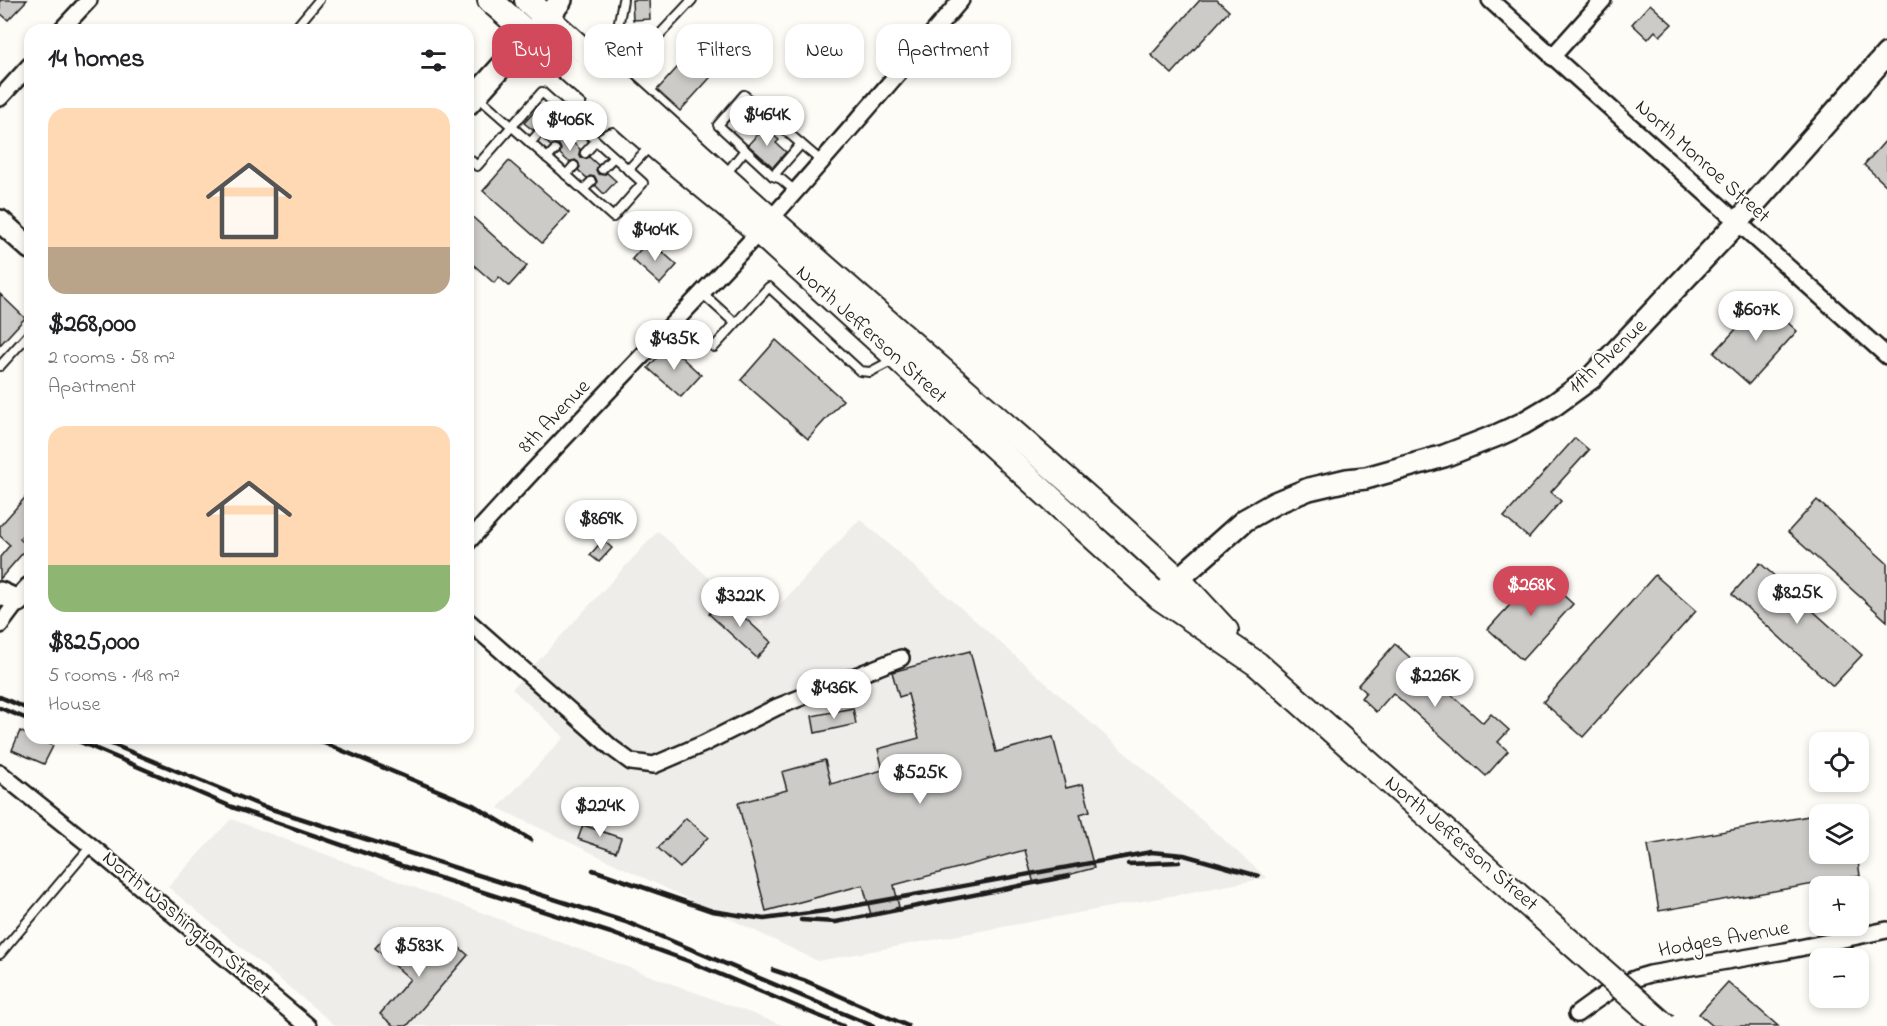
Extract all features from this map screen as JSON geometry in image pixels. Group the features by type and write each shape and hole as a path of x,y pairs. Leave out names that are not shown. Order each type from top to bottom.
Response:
{"main road":[{"name":"North Jefferson Street","path":"490,0 517,24"},
{"name":"North Jefferson Street","path":"527,0 555,9 617,80 723,177 764,226 897,358 1159,597 1257,663"},
{"name":"North Jefferson Street","path":"572,72 652,144 764,226 1178,579 1257,663 1665,1026"}],"street":[{"path":"67,24 89,0"},
{"name":"8th Avenue","path":"474,535 542,460 764,226 962,0"},
{"name":"North Monroe Street","path":"1490,0 1887,356"},
{"path":"1552,57 1603,0"},
{"path":"541,24 555,9"},
{"name":"11th Avenue","path":"1159,597 1245,520 1275,503 1309,489 1366,478 1444,456 1522,424 1554,405 1591,378 1737,223 1887,54"},
{"path":"0,98 24,72"},
{"path":"474,97 492,77"},
{"path":"0,221 24,243"},
{"path":"0,625 16,594"},
{"path":"474,626 630,762 654,765 777,707 901,658"},
{"name":"North Washington Street","path":"0,773 308,1026"},
{"name":"Hodges Avenue","path":"1576,1014 1604,994 1632,979 1650,974 1785,951 1887,930"}],"lane":[{"path":"299,24 320,0"},
{"path":"619,24 623,0"},
{"path":"664,29 692,0"},
{"path":"567,137 588,113 592,102 586,85"},
{"path":"474,100 511,126 613,217 643,183 542,92 511,126 477,166 474,163"},
{"path":"795,191 781,179 773,176 718,125 744,95 821,161"},
{"path":"549,122 561,109"},
{"path":"589,134 602,124 616,121 630,124"},
{"path":"530,143 538,134"},
{"path":"585,153 596,141"},
{"path":"628,170 652,144"},
{"path":"773,176 801,144"},
{"path":"548,158 555,150"},
{"path":"723,177 745,150"},
{"path":"602,169 614,157"},
{"path":"566,175 574,166"},
{"path":"583,190 591,182"},
{"path":"714,347 769,287 861,371 870,372 897,358"},
{"path":"702,293 735,323"},
{"path":"0,366 24,340"},
{"path":"0,954 91,846"}],"shaded area":[{"path":"860,519 1267,878 818,961 498,808 564,737 512,689 658,531 761,625"},
{"path":"231,819 785,1026 336,1026 168,887"}],"building":[{"path":"0,0 27,0 8,20 0,13"},
{"path":"632,0 649,0 650,19 633,20"},
{"path":"1200,0 1217,0 1229,11 1172,74 1151,55"},
{"path":"1650,4 1672,24 1660,36 1655,31 1648,39 1632,24"},
{"path":"676,69 676,78 710,78 680,111 657,90"},
{"path":"536,110 545,118 543,123 545,127 554,126 562,133 563,141 566,143 571,141 580,149 581,158 589,157 598,165 596,170 598,174 607,173 616,181 604,194 596,186 595,177 587,178 578,170 580,167 578,162 575,160 569,162 560,154 559,145 551,146 542,138 544,133 542,129 533,130 524,123"},
{"path":"764,127 779,140 776,143 786,152 773,167 748,145"},
{"path":"1887,139 1887,186 1864,165"},
{"path":"509,161 569,213 542,243 483,191"},
{"path":"474,218 527,266 509,286 499,277 494,283 474,265"},
{"path":"649,240 677,265 660,284 632,259"},
{"path":"0,294 24,319 0,345"},
{"path":"1763,300 1797,331 1749,384 1714,353"},
{"path":"776,340 843,400 808,439 741,380"},
{"path":"668,345 701,375 681,397 648,368"},
{"path":"1575,438 1589,450 1551,492 1561,501 1529,538 1504,517"},
{"path":"24,499 24,534 20,539 24,543 24,552 0,579 0,557 10,545 0,536 0,526"},
{"path":"1817,500 1887,563 1887,621 1788,532"},
{"path":"603,540 612,548 599,562 590,555"},
{"path":"1760,563 1862,655 1833,686 1732,594"},
{"path":"1539,573 1573,604 1522,660 1488,629"},
{"path":"1655,575 1696,611 1583,737 1543,702"},
{"path":"723,598 771,642 757,658 709,614"},
{"path":"1395,644 1483,723 1491,714 1509,730 1498,742 1508,751 1486,776 1393,693 1376,712 1361,698 1366,692 1358,685"},
{"path":"970,651 996,752 1053,737 1066,788 1083,784 1090,811 1080,814 1094,868 1034,884 1025,850 894,885 899,907 871,915 863,885 766,911 738,803 787,790 782,772 825,760 831,784 883,770 878,749 919,738 908,694 899,697 892,672"},
{"path":"853,708 856,724 815,733 812,716"},
{"path":"20,731 24,733 24,744 53,746 44,764 12,750"},
{"path":"1809,816 1809,864 1858,864 1860,876 1809,876 1809,885 1659,911 1648,845"},
{"path":"686,818 708,837 680,868 658,848"},
{"path":"583,825 621,838 616,852 578,839"},
{"path":"445,935 468,955 407,1026 394,1026 380,1014 410,979 375,948 386,936 420,965"},
{"path":"1728,982 1778,1026 1713,1026 1699,1014"}],"railway":[{"path":"0,697 24,707"},
{"path":"0,708 24,718"},
{"path":"85,744 232,807 402,866 611,933 688,961 843,1026"},
{"path":"112,744 262,806 629,923 873,1026"},
{"path":"326,744 473,805 531,840"},
{"path":"593,870 712,911 764,919 825,911 1151,852 1184,855 1258,876"},
{"path":"1128,864 1179,862"},
{"path":"801,920 836,922 1069,876"},
{"path":"773,970 806,981 908,1026"}]}
